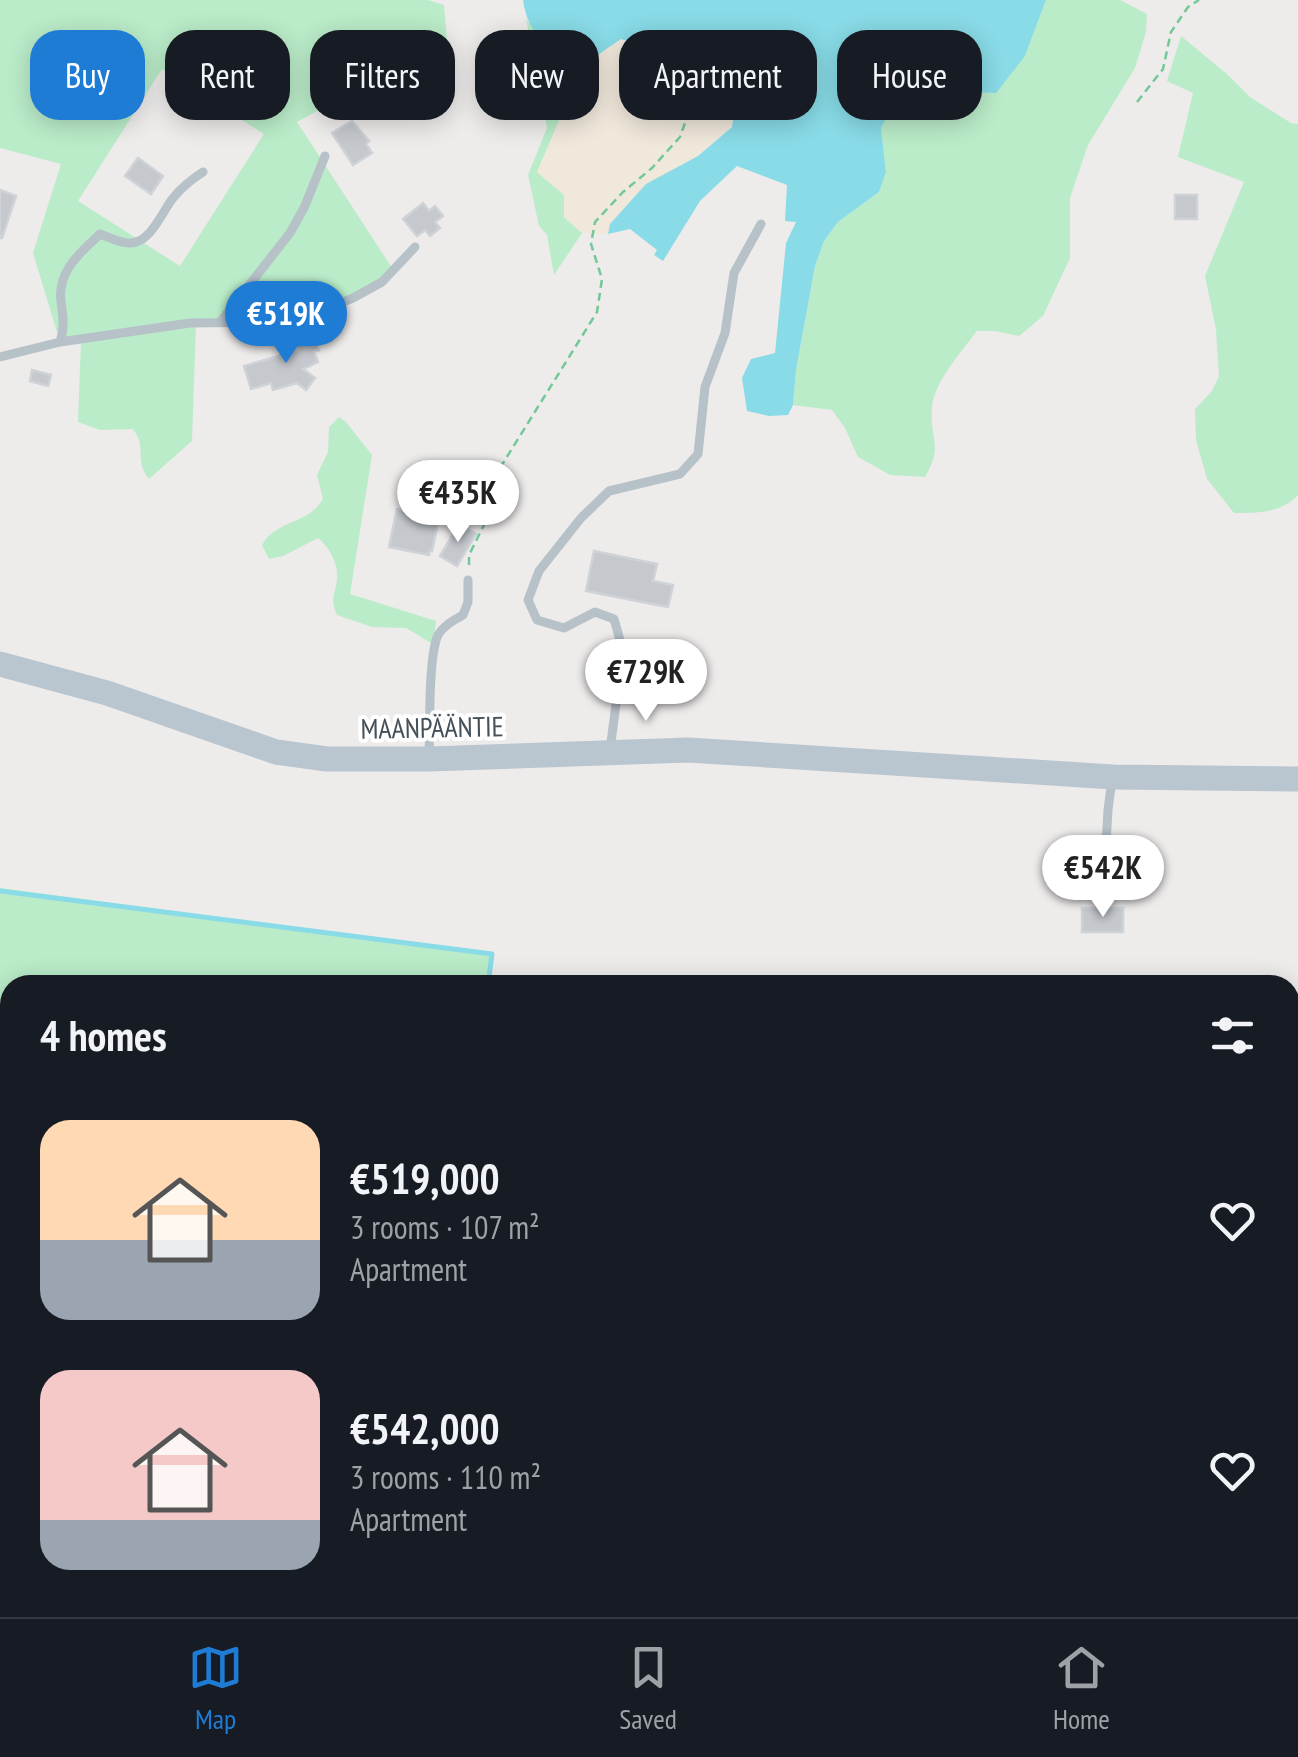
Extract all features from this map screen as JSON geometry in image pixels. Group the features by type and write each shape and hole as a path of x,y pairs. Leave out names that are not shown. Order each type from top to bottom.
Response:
{"street":[{"name":"MAANPÄÄNTIE","path":"0,664 106,692 276,752 328,759 688,750 1113,777 1298,779"}],"lane":[{"path":"221,321 290,233 325,156"},
{"path":"60,342 64,327 61,282 68,265 100,234 132,244 143,239 174,196 204,172"},
{"path":"609,753 623,651 614,620 595,612 564,628 537,620 528,600 539,571 581,518 609,491 680,474 698,454 705,387 726,333 734,273 761,224"},
{"path":"0,357 60,342 190,323 272,322 308,316 382,282 415,247"},
{"path":"429,759 436,639 445,626 463,615 468,602 468,580"},
{"path":"1103,895 1113,777"}],"path":[{"path":"1137,102 1163,69 1171,32 1188,7 1198,0"},
{"path":"468,580 469,554 486,523 490,484 597,312 602,279 591,244 594,222 680,137 686,120"}],"green space":[{"path":"0,0 428,0 444,5 446,30 310,30 310,115 297,122 394,271 382,282 308,316 196,323 192,441 149,479 133,429 100,430 78,422 81,340 60,342 33,253 61,164 0,148","holes":["30,30 145,30 145,96 162,69 165,71 165,30 290,30 290,120 242,120 264,134 180,266 78,201 130,120 30,120"]},
{"path":"1046,0 1120,0 1147,14 1135,68 1088,145 1070,198 1070,258 1043,316 1019,336 977,331 934,397 935,449 925,477 890,475 858,457 832,410 793,405 815,266 824,241 838,222 879,192 886,172 881,128 885,120 982,120 982,86 1025,56"},
{"path":"1181,36 1250,97 1298,124 1298,495 1269,511 1234,513 1207,479 1196,440 1195,409 1212,391 1219,376 1216,330 1205,276 1244,182 1178,157 1193,93 1167,81"},
{"path":"545,120 559,120 537,172 564,195 564,217 582,233 554,275 547,235 539,226 528,175 547,128"},
{"path":"339,417 372,455 350,594 436,621 433,644 406,628 372,627 337,615 333,603 335,564 318,538 269,559 262,545 276,530 309,514 323,499 317,475 328,452 329,427"},
{"path":"0,888 492,954 489,975 0,975"}],"sand":[{"path":"619,40 619,120 733,120 732,126 698,156 674,168 611,224 608,234 582,233 564,217 564,195 537,172 559,120 599,120 599,54"}],"water":[{"path":"523,0 1046,0 1025,56 996,93 982,92 982,30 837,30 837,120 885,120 881,128 886,172 879,192 838,222 824,241 815,266 793,405 788,415 769,416 747,411 742,378 751,359 775,353 786,243 796,222 785,221 787,185 737,166 700,201 663,261 654,255 657,250 630,229 608,234 610,224 646,184 698,156 732,127 733,120 817,120 817,30 619,30 619,40 599,54 599,30 534,30"}],"building":[{"path":"352,121 369,141 366,144 372,153 353,165 332,133"},
{"path":"138,158 163,176 151,194 125,176"},
{"path":"0,190 16,196 2,238 0,238"},
{"path":"1175,195 1197,195 1197,219 1175,219"},
{"path":"423,203 429,211 435,206 443,216 435,222 440,228 430,236 425,230 417,236 403,219"},
{"path":"308,328 319,350 314,352 318,362 303,369 315,378 306,390 297,383 273,390 271,383 251,389 244,366 299,350 292,335"},
{"path":"32,370 51,375 48,386 30,381"},
{"path":"397,509 439,518 429,555 389,547"},
{"path":"459,524 476,534 457,566 440,556"},
{"path":"594,551 657,564 653,581 673,585 668,607 586,591"},
{"path":"1082,908 1123,908 1123,932 1082,932"}],"waterway":[{"path":"0,891 492,954 489,975"}]}
